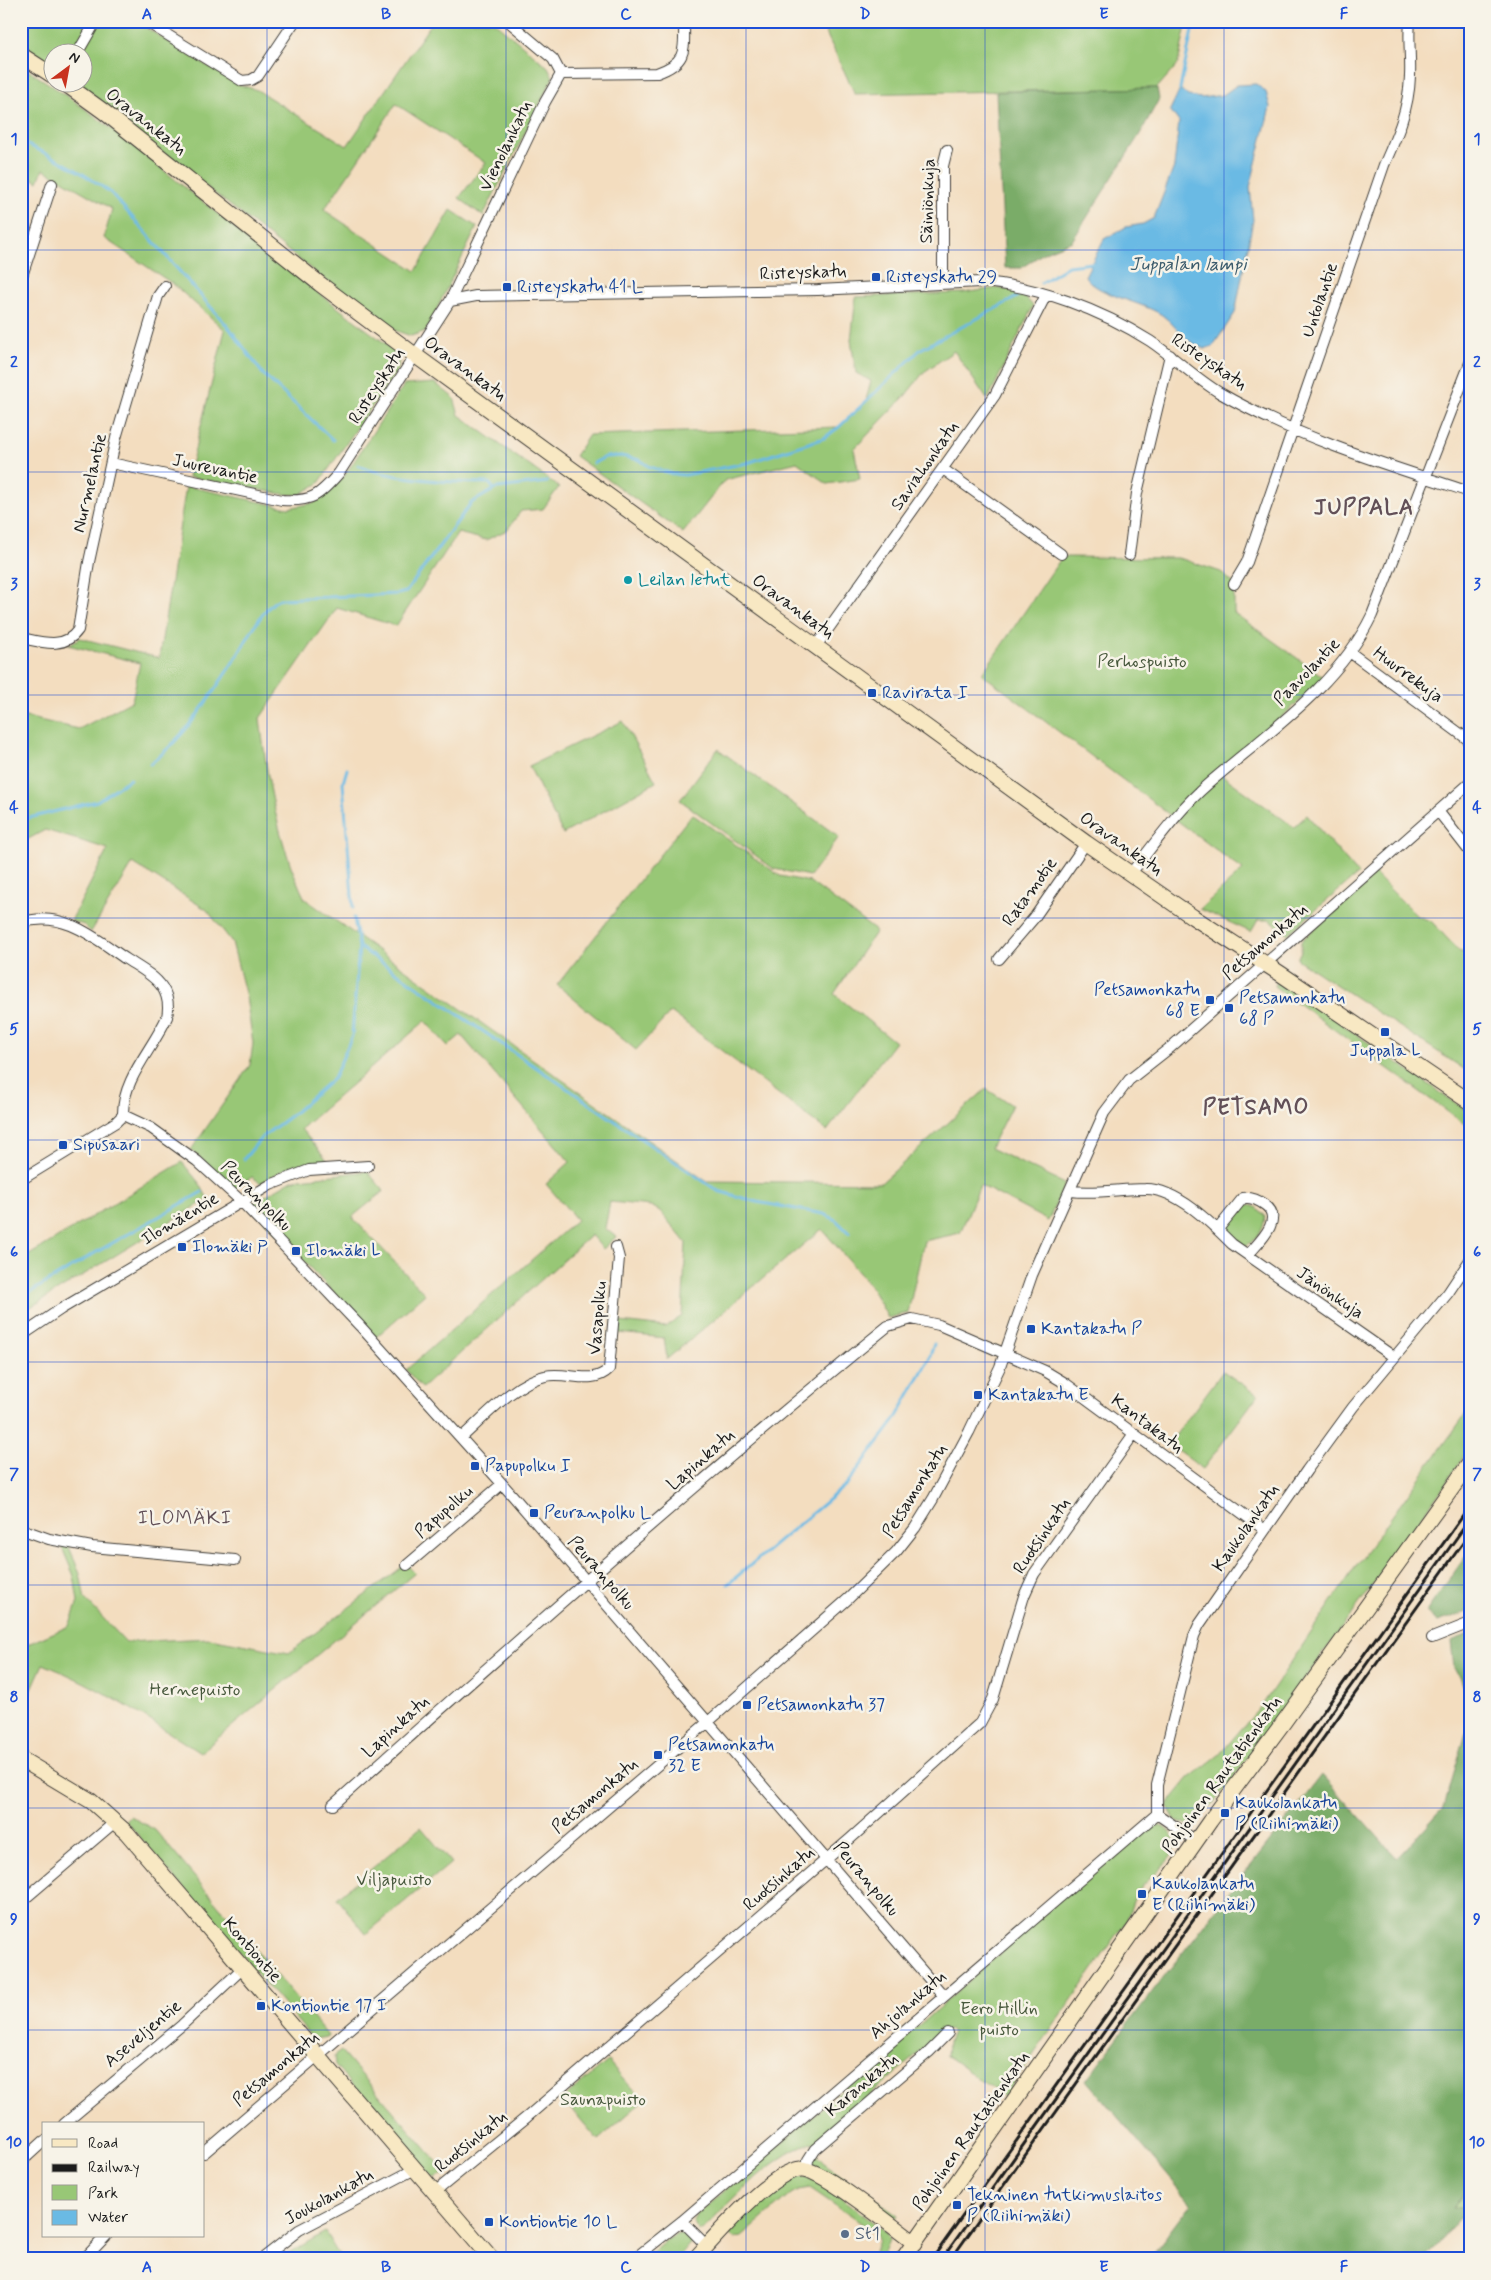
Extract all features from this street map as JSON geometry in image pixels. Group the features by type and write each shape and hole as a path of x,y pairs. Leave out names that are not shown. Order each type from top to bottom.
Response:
{"street":[{"path":"84,42 96,21"},
{"path":"145,21 242,81 251,80 258,76 294,21"},
{"path":"508,21 554,60 561,74 657,72 671,68 680,61 684,51 684,21"},
{"name":"Untolantie","path":"1234,584 1247,562 1384,165 1402,124 1408,101 1410,76 1408,39 1410,21"},
{"path":"21,55 42,69"},
{"name":"Vienolankatu","path":"450,301 545,102 561,74"},
{"name":"Oravankatu","path":"77,92 320,284 416,356 1086,843 1193,917 1470,1102"},
{"name":"Säiniönkuja","path":"943,283 943,166 947,150"},
{"path":"21,279 52,184"},
{"name":"Risteyskatu","path":"312,498 324,490 339,473 450,301 476,296 818,290 943,283 1006,283 1046,295 1120,322 1170,355 1219,392 1294,429 1355,455 1470,492"},
{"name":"Nurmelantie","path":"21,638 58,644 67,641 78,630 91,554 110,463 158,296 165,286"},
{"name":"Saviahonkatu","path":"816,646 1005,379 1046,295"},
{"path":"1129,555 1137,493 1170,355"},
{"name":"Paavolantie","path":"1130,873 1173,818 1207,785 1301,704 1332,674 1350,653 1372,615 1470,363"},
{"name":"Juurevantie","path":"110,463 282,500 301,501 312,498"},
{"path":"943,469 1061,554"},
{"name":"Huurrekuja","path":"1350,653 1470,741"},
{"name":"Petsamonkatu","path":"205,2152 708,1722 848,1599 896,1552 915,1528 933,1499 969,1432 1005,1354 1032,1275 1071,1191 1104,1112 1129,1080 1171,1047 1470,783"},
{"path":"1438,811 1470,852"},
{"name":"Ratamotie","path":"999,959 1034,918 1086,843"},
{"path":"21,922 47,919 82,929 136,965 162,987 169,1007 167,1017 126,1090 122,1104 124,1115 116,1122 21,1180"},
{"name":"Peuranpolku","path":"124,1115 151,1128 197,1162 241,1201 360,1326 586,1580 943,1995"},
{"name":"Ilomäentie","path":"21,1336 61,1309 270,1185 309,1170 368,1166"},
{"name":"Jänönkuja","path":"1071,1191 1089,1193 1147,1189 1162,1192 1189,1206 1218,1229 1232,1244 1394,1357"},
{"path":"1218,1229 1243,1198 1257,1200 1267,1206 1272,1212 1273,1218 1269,1229 1248,1255"},
{"name":"Vasapolku","path":"461,1438 530,1381 556,1375 598,1378 609,1369 619,1258 616,1247"},
{"name":"Kaukolankatu","path":"1157,1814 1157,1785 1194,1636 1214,1601 1347,1415 1448,1293 1470,1260"},
{"name":"Lapinkatu","path":"333,1805 586,1580 803,1395 888,1326 912,1319 939,1325 1005,1354"},
{"name":"Kantakatu","path":"1005,1354 1045,1371 1065,1383 1133,1435 1265,1530"},
{"name":"Ruotsinkatu","path":"435,2192 491,2148 827,1859 982,1722 993,1699 1024,1596 1034,1574 1046,1554 1133,1435"},
{"name":"Pohjoinen Rautatienkatu","path":"904,2259 1196,1841 1470,1463"},
{"name":"Papupolku","path":"408,1565 502,1484"},
{"path":"21,1529 49,1539 92,1547 235,1560"},
{"path":"1432,1638 1470,1623"},
{"name":"Kontiontie","path":"21,1759 84,1796 133,1840 492,2259"},
{"path":"1157,1814 1196,1841"},
{"name":"Ahjolankatu","path":"634,2259 682,2221 943,1995 1157,1814"},
{"path":"21,1902 115,1822"},
{"name":"Aseveljentie","path":"66,2122 182,2025 243,1968"},
{"name":"Karankatu","path":"807,2170 808,2160 814,2149 929,2052 948,2033"},
{"path":"21,2162 42,2144"},
{"name":"Joukolankatu","path":"262,2259 299,2230 415,2169"},
{"path":"695,2259 734,2217 777,2179 790,2171 807,2170 821,2176 915,2242"},
{"path":"682,2221 707,2246"},
{"path":"84,2259 104,2238"}],"green space":[{"path":"21,21 135,21 237,84 257,90 347,146 433,21 493,21 548,67 553,77 483,216 459,198 486,163 396,104 324,210 416,271 451,210 477,227 426,331 411,336 391,329 334,287 85,92 92,92 92,42 42,42 42,59 21,45"},
{"path":"836,21 1187,21 1178,64 1157,88 855,94 825,31"},
{"path":"21,66 42,80 42,92 61,92 67,96 112,129 270,256 394,350 399,358 398,369 319,483 299,495 283,494 188,477 225,330 173,284 104,238 112,209 43,169 38,182 21,171"},
{"path":"1157,88 1159,99 1140,134 1072,241 1045,252 1021,268 1005,268 996,92"},
{"path":"997,288 1021,292 1033,306 990,395 987,399 954,351 924,372 905,396 854,449 860,479 827,484 797,462 725,480 683,533 575,456 589,435 839,427 866,400 871,381 856,373 851,340 856,297 963,293"},
{"path":"435,383 454,398 459,415 559,487 543,509 521,511 507,530 486,540 458,533 396,626 337,608 260,718 275,811 288,856 305,899 706,1181 881,1183 986,1089 1012,1105 990,1148 1065,1184 1048,1221 980,1185 960,1233 924,1241 908,1313 888,1318 871,1287 822,1229 667,1359 664,1338 619,1333 620,1322 666,1327 682,1316 686,1243 660,1211 651,1206 610,1202 605,1228 616,1237 603,1249 591,1235 422,1388 406,1370 577,1220 546,1184 570,1162 461,1035 448,1046 425,1021 301,1129 328,1161 283,1170 261,1183 252,1177 234,1189 191,1150 250,1065 253,1043 246,997 232,942 207,910 133,863 91,932 84,925 71,921 108,849 45,830 21,843 21,716 79,729 132,701 140,663 68,645 80,638 159,658 186,486 288,508 314,503 343,478 404,385"},
{"name":"Perhospuisto","path":"1062,557 1179,558 1221,572 1234,584 1234,613 1325,678 1219,773 1294,827 1307,815 1358,874 1288,934 1269,920 1258,920 1251,932 1200,909 1243,870 982,674"},
{"path":"623,721 656,782 563,834 529,766"},
{"path":"718,749 839,837 810,876 774,869 680,800"},
{"path":"692,814 780,876 810,882 876,931 834,994 895,1042 827,1131 671,1012 636,1050 557,985"},
{"path":"1374,873 1417,916 1431,921 1460,952 1470,952 1470,1073 1297,959 1301,951 1301,941"},
{"path":"1278,980 1470,1113 1470,1128 1274,986"},
{"path":"182,1162 200,1184 208,1199 21,1313 21,1260"},
{"path":"367,1171 384,1191 352,1217 425,1294 376,1337 250,1205 292,1180"},
{"path":"1245,1203 1258,1208 1265,1216 1263,1226 1258,1235 1242,1247 1226,1234 1227,1225"},
{"path":"1223,1371 1258,1395 1203,1469 1169,1444"},
{"path":"1470,1408 1470,1447 1440,1492 1223,1792 1199,1820 1188,1825 1175,1820 1167,1805 1189,1778 1219,1755 1263,1704 1356,1566"},
{"name":"Hernepuisto","path":"60,1543 68,1544 80,1574 85,1599 126,1642 210,1638 289,1653 406,1564 415,1573 200,1753 104,1693 43,1664 21,1713 21,1647 69,1626 78,1602 74,1576"},
{"path":"1470,1550 1470,1611 1438,1622 1426,1612"},
{"path":"1470,1634 1470,1698 1454,1668 1451,1641"},
{"path":"1470,1700 1470,2184 1453,2208 1470,2208 1470,2218 1460,2218 1426,2259 1149,2259 1191,2203 1086,2080 1158,1984 1322,1775 1397,1858 1444,1807 1466,1733"},
{"path":"130,1816 155,1830 329,2037 313,2039 125,1820"},
{"name":"Eero Hillin puisto","path":"1153,1825 1164,1828 1172,1835 1175,1842 1174,1850 1163,1866 1137,1893 1126,1922 1004,2097 947,2056 948,2042 952,2032 949,2029 923,2049 817,2142 802,2146 771,2165 740,2192 702,2231 698,2230 693,2221 696,2215 940,2007 1105,1859 1144,1827"},
{"name":"Viljapuisto","path":"421,1827 451,1863 366,1934 337,1898"},
{"path":"341,2051 447,2173 434,2178 428,2173 335,2065 334,2056"},
{"name":"Saunapuisto","path":"608,2061 643,2101 598,2140 563,2099"},
{"path":"814,2152 824,2163 898,2215 896,2218 814,2166 812,2160"},
{"path":"808,2177 821,2183 886,2232 889,2240 881,2259 873,2259 879,2240 877,2234 810,2188 798,2190 791,2194 742,2237 734,2238 730,2235 730,2230 785,2181 792,2178"},
{"path":"1470,2184 1470,2208 1453,2208"},
{"path":"325,2232 341,2259 279,2259"},
{"path":"678,2234 686,2235 692,2241 677,2259 644,2259 668,2239"}],"water":[{"name":"Juppalan lampi","path":"1256,84 1266,92 1270,107 1250,187 1253,220 1235,313 1213,346 1204,349 1187,339 1162,315 1099,289 1085,276 1104,239 1126,227 1143,224 1154,218 1174,167 1179,122 1170,110 1180,89 1188,96 1201,98 1223,95 1237,85"}],"waterway":[{"path":"1180,89 1194,21"},
{"path":"21,142 68,165 111,193 230,329 263,374 333,440"},
{"path":"1041,283 1068,266 1092,263"},
{"path":"594,463 605,457 621,456 640,460 650,467 673,474 685,475 747,463 824,438 839,427 921,349 1017,297"},
{"path":"358,465 370,470 403,477 489,483 494,489"},
{"path":"150,764 175,741 198,714 256,624 274,603 280,599 398,594 406,592 471,503 497,488 547,482"},
{"path":"347,769 343,783 353,908"},
{"path":"21,820 97,801 130,779"},
{"path":"244,1159 262,1137 293,1114 334,1078 352,1036 359,947 354,918"},
{"path":"359,947 718,1191 757,1202 824,1214 836,1220 849,1233"},
{"path":"21,1298 202,1192"},
{"path":"728,1584 847,1484 895,1420 929,1359 934,1344"}],"railway":[{"path":"932,2259 1470,1506"},
{"path":"942,2259 1470,1519"},
{"path":"951,2259 1470,1533"}],"place":[{"name":"Risteyskatu 29","path":"876,277"},
{"name":"Risteyskatu 41 L","path":"507,287"},
{"name":"Leilan letut","path":"628,580"},
{"name":"Ravirata I","path":"872,693"},
{"name":"Petsamonkatu 68 E","path":"1210,1000"},
{"name":"Petsamonkatu 68 P","path":"1229,1008"},
{"name":"Juppala L","path":"1385,1032"},
{"name":"Sipusaari","path":"63,1145"},
{"name":"Ilomäki P","path":"182,1247"},
{"name":"Ilomäki L","path":"296,1251"},
{"name":"Kantakatu P","path":"1031,1329"},
{"name":"Kantakatu E","path":"978,1395"},
{"name":"Papupolku I","path":"475,1466"},
{"name":"Peuranpolku L","path":"534,1513"},
{"name":"Petsamonkatu 37","path":"747,1705"},
{"name":"Petsamonkatu 32 E","path":"658,1755"},
{"name":"Kaukolankatu P (Riihimäki)","path":"1225,1813"},
{"name":"Kaukolankatu E (Riihimäki)","path":"1142,1894"},
{"name":"Kontiontie 17 I","path":"261,2006"},
{"name":"Tekninen tutkimuslaitos P (Riihimäki)","path":"957,2205"},
{"name":"Kontiontie 10 L","path":"489,2222"},
{"name":"St1","path":"845,2234"}],"district":[{"name":"JUPPALA","path":"1364,508"},
{"name":"PETSAMO","path":"1256,1108"},
{"name":"ILOMÄKI","path":"185,1518"}]}
